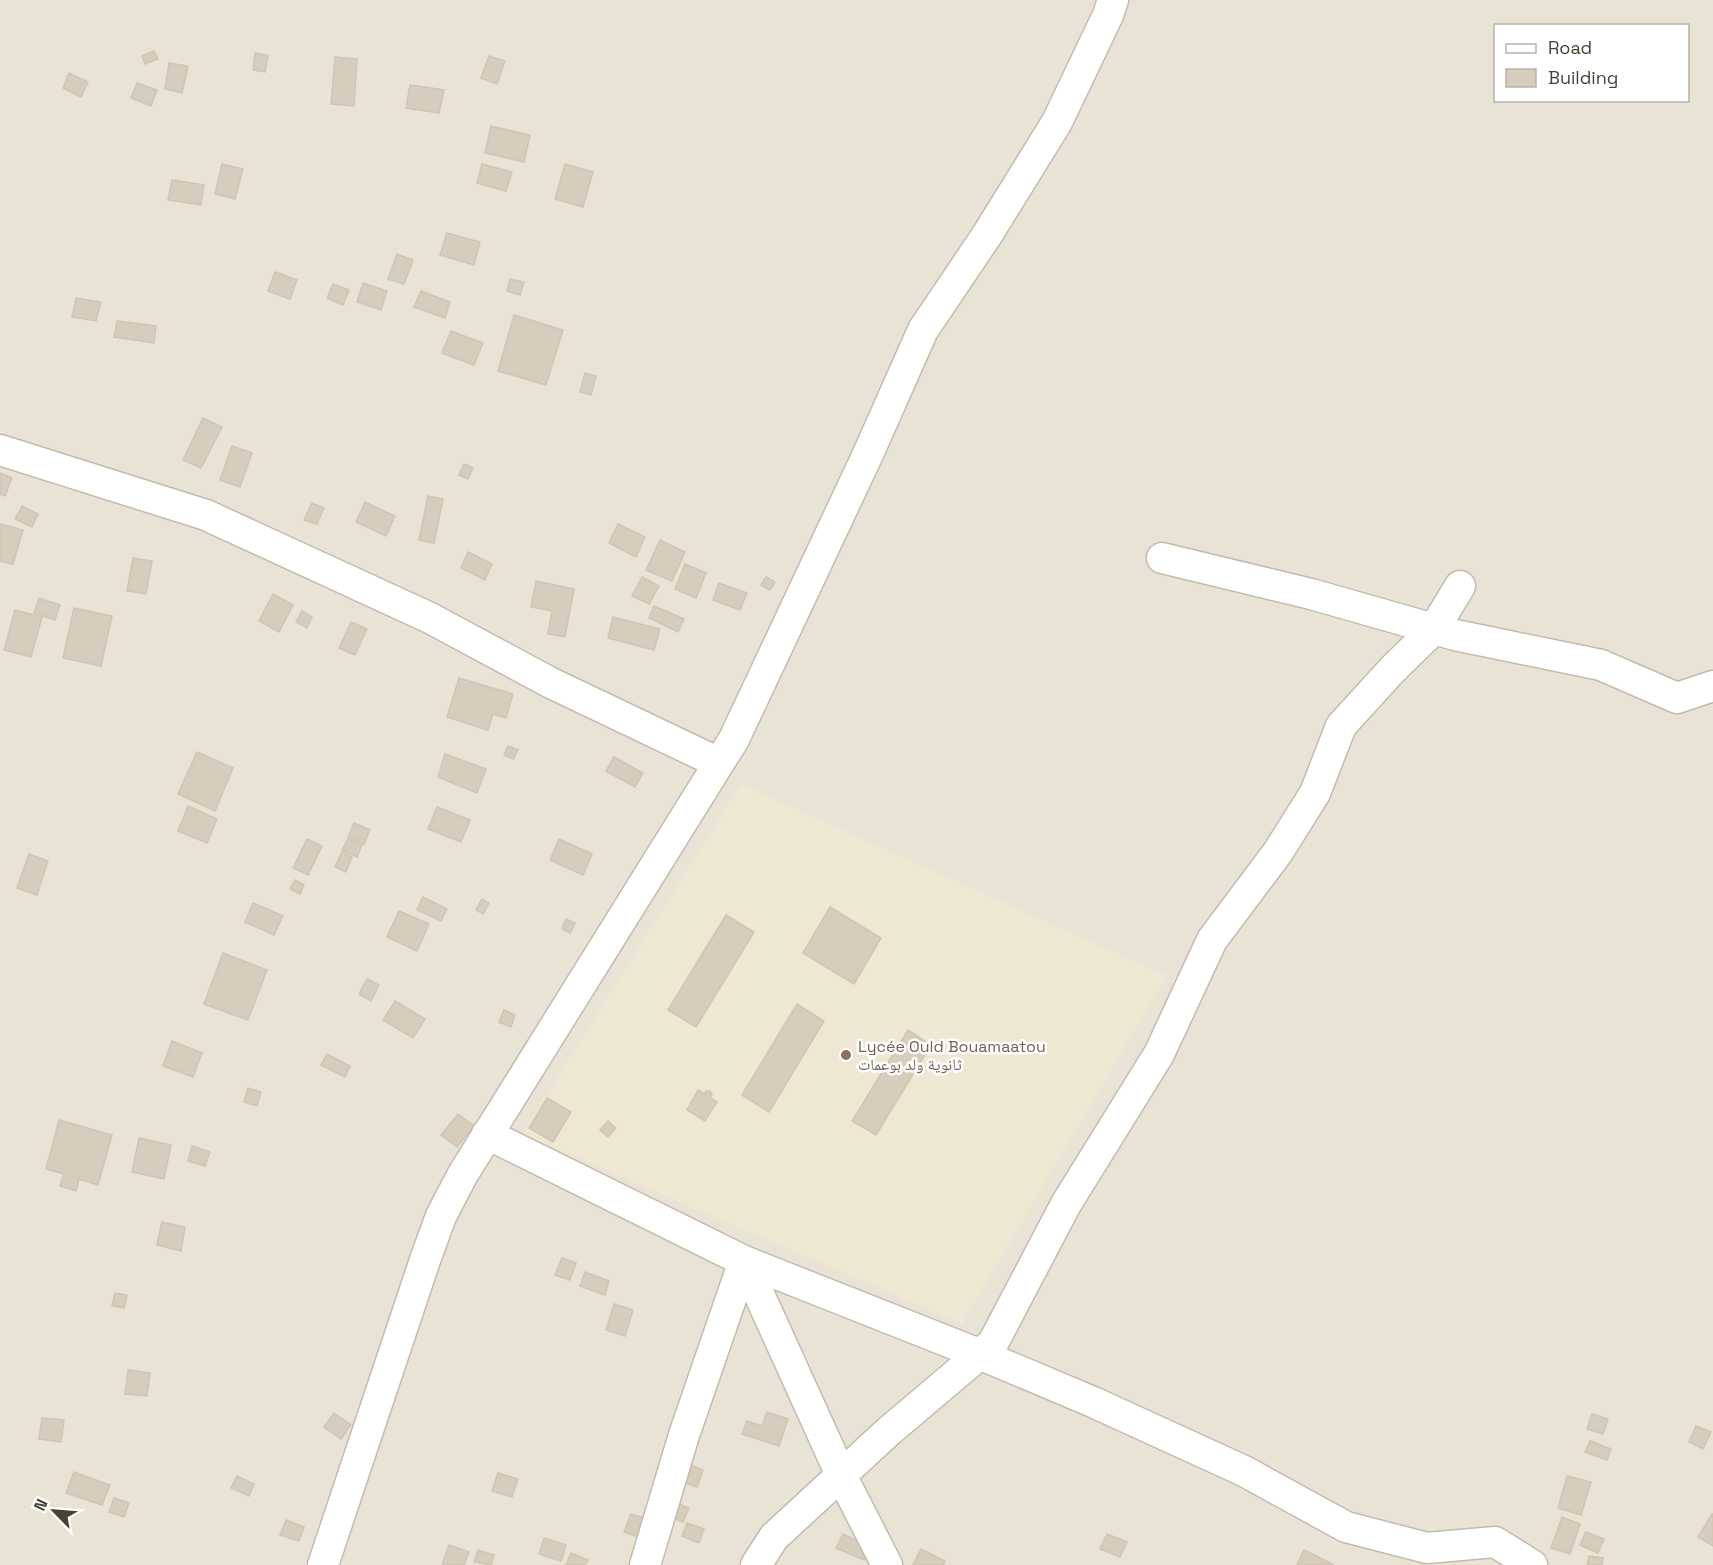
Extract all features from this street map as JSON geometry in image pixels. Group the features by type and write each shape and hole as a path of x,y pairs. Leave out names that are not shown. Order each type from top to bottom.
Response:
{"street":[{"path":"323,1565 424,1260 441,1216 487,1134 734,739 923,330 987,235 1057,122 1113,0"},
{"path":"0,450 206,515 430,618 551,683 719,763"},
{"path":"1162,558 1311,594 1434,629 1600,665 1677,698 1713,686"},
{"path":"756,1565 774,1537 889,1431 993,1343 1066,1204 1159,1054 1212,940 1278,852 1315,793 1341,726 1393,669 1434,629 1460,586"},
{"path":"487,1134 744,1261 979,1354 1093,1402 1244,1471 1346,1527 1427,1548 1495,1542 1532,1565"},
{"path":"744,1261 841,1475 887,1565"},
{"path":"645,1565 684,1435 744,1261"}],"shaded area":[{"path":"0,0 1713,0 1713,1565 0,1565"},
{"name":"Lycée Ould Bouamaatou ثانوية ولد بوعمات","path":"741,784 1167,976 962,1324 522,1134"}],"building":[{"path":"154,51 158,59 145,64 142,56"},
{"path":"255,53 268,55 265,72 253,70"},
{"path":"489,56 505,61 497,84 481,78"},
{"path":"335,57 357,59 354,106 331,104"},
{"path":"169,63 188,66 182,93 165,89"},
{"path":"69,73 88,82 81,97 63,88"},
{"path":"137,83 157,90 151,106 131,98"},
{"path":"410,85 444,90 439,113 406,108"},
{"path":"491,126 530,135 524,162 485,153"},
{"path":"222,164 243,169 235,199 215,194"},
{"path":"482,164 512,172 506,191 477,183"},
{"path":"565,164 593,172 583,207 555,199"},
{"path":"172,180 204,185 201,205 168,200"},
{"path":"447,233 480,242 474,265 440,255"},
{"path":"397,254 413,260 404,284 388,279"},
{"path":"275,272 297,280 290,299 268,291"},
{"path":"510,279 524,282 520,295 507,291"},
{"path":"363,283 387,291 381,310 357,302"},
{"path":"333,284 349,290 343,305 327,298"},
{"path":"421,291 450,302 445,318 414,307"},
{"path":"76,298 101,302 96,321 72,317"},
{"path":"514,315 563,330 546,385 498,371"},
{"path":"117,321 156,326 154,343 114,337"},
{"path":"451,331 483,343 474,365 442,353"},
{"path":"585,373 596,376 591,395 580,392"},
{"path":"203,418 222,427 201,468 183,460"},
{"path":"232,446 252,453 240,487 220,480"},
{"path":"464,464 473,468 468,479 459,475"},
{"path":"0,473 12,478 5,496 0,494"},
{"path":"428,496 443,499 434,543 419,540"},
{"path":"365,502 395,516 386,536 356,522"},
{"path":"312,503 324,508 317,524 304,520"},
{"path":"22,506 38,514 32,527 15,519"},
{"path":"0,524 23,530 13,564 0,561"},
{"path":"618,524 645,537 636,557 609,543"},
{"path":"660,540 685,552 672,581 646,570"},
{"path":"468,552 492,564 485,580 461,568"},
{"path":"133,558 152,561 146,594 127,591"},
{"path":"685,564 706,573 696,598 675,589"},
{"path":"642,577 659,586 649,604 632,596"},
{"path":"766,577 775,582 770,590 761,585"},
{"path":"536,581 574,589 565,637 548,634 552,611 531,607"},
{"path":"719,583 747,593 740,610 713,600"},
{"path":"273,594 293,605 279,632 259,621"},
{"path":"39,598 60,605 55,620 34,613"},
{"path":"654,606 684,619 678,632 649,618"},
{"path":"74,608 112,616 101,666 63,658"},
{"path":"15,610 42,617 31,657 4,650"},
{"path":"302,611 312,617 307,628 296,622"},
{"path":"613,617 660,629 654,650 608,638"},
{"path":"351,622 367,629 355,655 339,648"},
{"path":"459,678 513,694 506,718 493,714 488,730 447,717"},
{"path":"508,746 518,750 513,759 504,755"},
{"path":"197,752 233,768 215,811 178,794"},
{"path":"445,754 486,769 477,793 438,777"},
{"path":"614,757 643,773 635,787 606,771"},
{"path":"188,806 217,819 207,843 178,831"},
{"path":"437,807 470,820 461,842 428,829"},
{"path":"354,823 370,830 364,844 348,837"},
{"path":"307,839 322,846 308,875 293,868"},
{"path":"348,839 362,845 357,857 342,850"},
{"path":"559,839 592,854 583,875 550,860"},
{"path":"342,852 352,857 346,872 335,867"},
{"path":"29,854 48,861 37,895 17,888"},
{"path":"295,880 304,885 300,894 290,889"},
{"path":"423,897 447,909 441,921 417,910"},
{"path":"482,899 489,903 483,914 476,910"},
{"path":"253,903 283,916 274,935 245,922"},
{"path":"830,907 881,938 854,984 803,953"},
{"path":"399,911 429,924 417,951 387,937"},
{"path":"726,915 754,932 696,1027 668,1010"},
{"path":"566,919 575,923 570,933 562,929"},
{"path":"223,953 267,970 248,1020 204,1004"},
{"path":"367,979 379,985 371,1001 359,994"},
{"path":"395,1001 425,1019 413,1038 383,1020"},
{"path":"797,1004 824,1021 769,1112 742,1095"},
{"path":"504,1010 515,1015 511,1027 499,1022"},
{"path":"908,1030 931,1045 876,1135 852,1121"},
{"path":"172,1041 202,1053 193,1077 163,1066"},
{"path":"327,1054 350,1066 345,1077 321,1065"},
{"path":"248,1088 261,1092 257,1106 244,1102"},
{"path":"698,1090 705,1094 706,1091 710,1091 712,1095 710,1097 717,1102 705,1121 687,1110"},
{"path":"547,1098 571,1112 553,1142 529,1128"},
{"path":"458,1114 474,1126 457,1147 441,1135"},
{"path":"59,1120 112,1135 98,1185 79,1179 76,1191 60,1186 64,1174 46,1169"},
{"path":"608,1121 616,1128 608,1137 600,1130"},
{"path":"139,1138 171,1145 164,1179 132,1172"},
{"path":"192,1146 210,1152 205,1166 188,1161"},
{"path":"162,1222 185,1227 181,1251 157,1245"},
{"path":"562,1258 576,1263 570,1280 555,1275"},
{"path":"585,1272 609,1281 605,1295 580,1286"},
{"path":"115,1293 127,1295 124,1308 112,1306"},
{"path":"614,1304 633,1310 625,1336 606,1330"},
{"path":"128,1370 150,1373 147,1396 125,1394"},
{"path":"767,1412 788,1419 779,1446 742,1434 747,1421 762,1426"},
{"path":"334,1413 351,1425 341,1439 324,1427"},
{"path":"1592,1414 1608,1419 1603,1434 1587,1429"},
{"path":"42,1418 64,1420 61,1442 39,1439"},
{"path":"1696,1426 1711,1432 1703,1449 1689,1442"},
{"path":"1590,1441 1611,1449 1607,1460 1585,1452"},
{"path":"679,1461 703,1470 697,1487 672,1478"},
{"path":"74,1472 110,1485 102,1505 66,1493"},
{"path":"498,1473 518,1479 512,1497 492,1491"},
{"path":"237,1476 254,1484 249,1496 231,1488"},
{"path":"1567,1476 1591,1482 1581,1515 1558,1508"},
{"path":"114,1498 129,1503 124,1517 109,1512"},
{"path":"668,1500 689,1508 683,1522 663,1514"},
{"path":"631,1514 654,1521 647,1540 624,1532"},
{"path":"1713,1514 1713,1546 1698,1537"},
{"path":"1562,1517 1580,1524 1570,1554 1551,1548"},
{"path":"286,1520 304,1527 299,1541 280,1535"},
{"path":"687,1523 704,1529 699,1543 682,1536"},
{"path":"1586,1532 1604,1539 1598,1553 1580,1545"},
{"path":"843,1534 870,1547 864,1560 836,1548"},
{"path":"1107,1534 1127,1542 1120,1557 1100,1549"},
{"path":"544,1538 566,1545 561,1561 539,1554"},
{"path":"449,1545 469,1552 464,1565 442,1565"},
{"path":"921,1549 945,1561 943,1565 913,1565"},
{"path":"478,1550 494,1555 491,1565 474,1562"},
{"path":"1304,1550 1334,1565 1297,1565"},
{"path":"571,1553 588,1560 585,1565 566,1565"},
{"path":"1589,1556 1603,1558 1602,1565 1587,1565"}],"place":[{"name":"Lycée Ould Bouamaatou ثانوية ولد بوعمات","path":"846,1055"}]}
